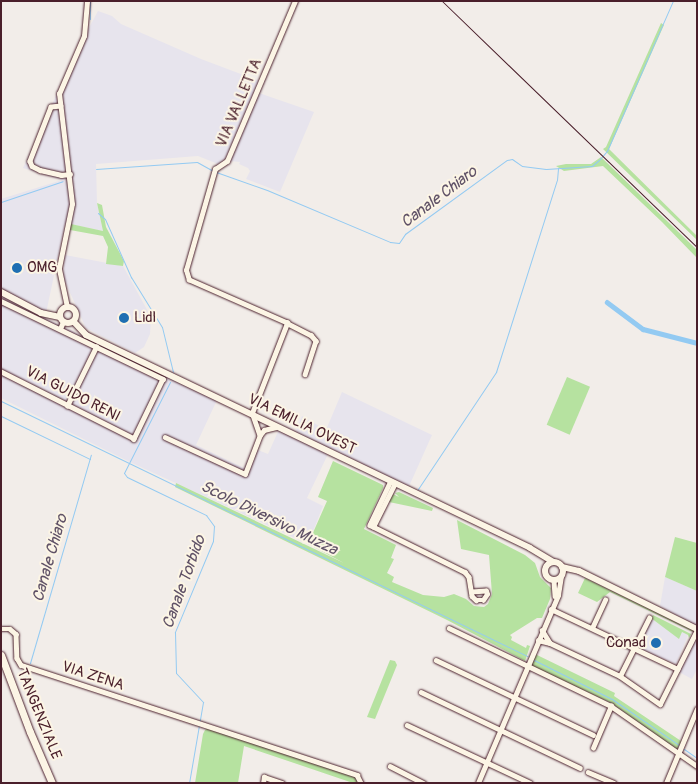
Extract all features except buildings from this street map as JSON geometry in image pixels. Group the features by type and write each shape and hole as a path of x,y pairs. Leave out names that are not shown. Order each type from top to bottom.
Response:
{"main road":[{"path":"1,292 47,315 74,322 76,312 72,308 54,311 38,309"},
{"path":"62,320 65,308"},
{"name":"VIA EMILIA OVEST","path":"74,322 86,335 252,413 553,562"},
{"name":"VIA EMILIA OVEST","path":"522,545 539,559 544,571"},
{"path":"562,573 553,562 547,565 544,571 546,576 554,581 562,573 583,574 697,629"},
{"name":"TANGENZIALE","path":"1,655 30,732 52,783"}],"street":[{"path":"65,308 59,268 72,206 70,174 60,106 60,91 86,30 87,1"},
{"name":"VIA VALLETTA","path":"295,1 228,161 215,171 186,270 187,278 311,335 316,341 306,374"},
{"path":"60,106 51,108 30,156 32,166 35,168 55,174 70,174"},
{"path":"1,301 96,347 67,406"},
{"path":"60,329 62,320"},
{"path":"262,432 252,413 287,323"},
{"name":"VIA GUIDO RENI","path":"1,372 134,438 163,378 96,347"},
{"path":"166,437 245,474 267,421"},
{"path":"262,432 278,426"},
{"path":"393,482 371,526 465,572 469,577 472,592"},
{"path":"478,783 559,591 562,573"},
{"path":"554,581 554,602"},
{"path":"592,628 605,600"},
{"path":"551,609 678,670"},
{"path":"620,676 649,618"},
{"path":"449,628 611,706 697,766"},
{"name":"VIA ZENA","path":"1,630 10,629 16,634 17,658 21,665 357,775 361,783"},
{"path":"538,640 548,641 620,676 660,704 697,629"},
{"path":"541,633 548,641"},
{"path":"436,660 593,735"},
{"path":"422,692 580,768"},
{"path":"593,748 611,706"},
{"path":"666,783 697,709"},
{"path":"407,725 530,783"},
{"path":"390,766 424,783"},
{"path":"588,772 614,783"},
{"path":"263,783 264,777 282,783"}],"shaded area":[{"path":"98,11 112,16 121,24 201,59 259,81 225,159 218,164 198,156 96,164 97,203 103,231 65,223 45,318 217,400 196,445 244,468 253,448 268,454 281,425 296,431 302,416 326,430 342,392 432,435 406,493 328,454 307,498 323,506 308,544 130,462 1,398 1,199 62,180 23,168 76,52"},
{"path":"256,92 314,112 280,192 246,179 250,171 248,168 239,164 240,162 230,161"},
{"path":"65,255 123,266 151,317 150,334 144,347 135,353 86,328 63,277"},
{"path":"665,577 697,591 697,626 660,606"},
{"path":"651,618 679,638 682,632 688,635 676,664 638,648"},
{"path":"697,636 697,669 692,679 679,672"}],"green space":[{"path":"661,23 664,25 609,149 697,236 697,240 603,149 606,147"},
{"path":"601,157 697,250 697,258 603,166 564,171 556,166 591,164"},
{"path":"97,203 102,205 106,227 124,261 123,266 106,264 108,247 103,236 70,230 71,224 103,231"},
{"path":"567,377 590,387 570,435 547,425"},
{"path":"333,461 383,485 364,529 396,545 391,558 394,559 387,573 394,577 392,582 423,595 444,597 454,594 466,599 474,606 484,607 488,604 492,594 489,555 461,549 457,520 525,555 535,563 540,577 551,588 550,599 542,618 537,618 510,635 512,637 511,640 526,648 527,645 530,646 525,661 447,620 175,487 176,483 344,563 308,544 327,501 318,497"},
{"path":"399,492 433,508 432,511 389,502 393,494 399,497 395,493"},
{"path":"675,537 697,543 697,591 665,577"},
{"path":"585,578 692,629 693,632 610,592 597,602 578,593"},
{"path":"653,615 691,634 689,638 688,635 682,632 679,639 651,618"},
{"path":"535,654 615,693 614,696 681,741 677,750 611,703 531,666"},
{"path":"390,660 395,661 397,665 375,719 367,717"},
{"path":"209,727 354,776 359,783 353,783 244,746 238,783 195,783 203,734"}],"waterway":[{"name":"Canale Torbido","path":"90,1 90,19"},
{"name":"Canale Chiaro","path":"216,172 267,190 390,242 399,243 405,234 507,160 512,159 522,166 546,169 592,166 600,159 607,151 673,1"},
{"name":"Canale Chiaro","path":"96,169 197,162 213,171"},
{"path":"418,489 496,372 557,180 558,168"},
{"name":"Canale Chiaro","path":"1,202 63,181"},
{"name":"Canale Torbido","path":"98,213 105,219 131,277 162,327 173,372"},
{"path":"607,302 643,329 697,343"},
{"name":"Canale Torbido","path":"170,382 124,473 127,477 206,515 214,526 213,541 175,632 176,673 203,702 189,783"},
{"name":"Scolo Diversivo Muzza","path":"1,401 527,656"},
{"name":"Canale Chiaro","path":"1,416 90,459"},
{"name":"Canale Chiaro","path":"30,663 91,455"},
{"name":"Scolo Diversivo Muzza","path":"534,660 612,699 679,745"},
{"name":"Canale Chiaro","path":"24,685 29,669"},
{"name":"Scolo Diversivo Muzza","path":"684,749 697,758"}],"railway":[{"path":"442,1 697,247"}],"place":[{"name":"OMG","path":"17,268"},
{"name":"Lidl","path":"124,318"},
{"name":"Conad","path":"656,643"}]}
